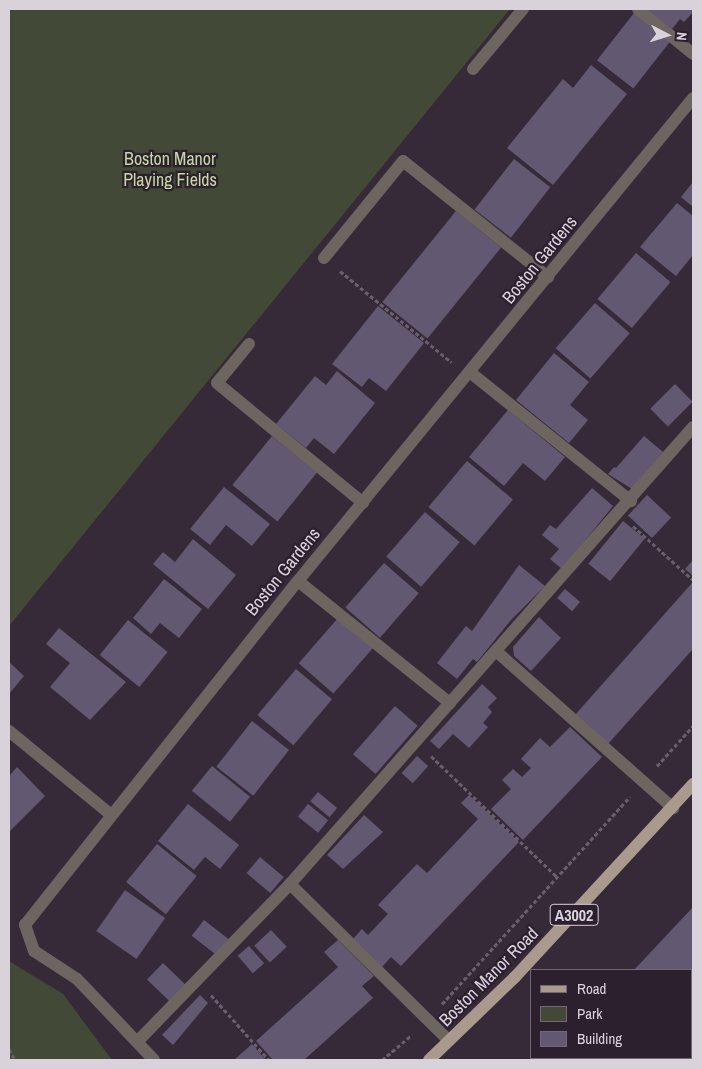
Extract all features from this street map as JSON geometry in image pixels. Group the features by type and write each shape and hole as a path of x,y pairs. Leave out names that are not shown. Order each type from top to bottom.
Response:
{"main road":[{"name":"Boston Manor Road","path":"429,1060 515,977 673,808 693,784"}],"street":[{"path":"473,69 523,9"},
{"path":"638,9 693,54"},
{"name":"Boston Gardens","path":"154,1060 77,979 34,951 25,925 110,814 298,581 470,375 693,98"},
{"path":"683,111 693,120"},
{"path":"324,258 403,161 548,277"},
{"path":"249,344 217,383 363,503"},
{"path":"470,375 631,501"},
{"path":"137,1042 290,884 631,501 693,427"},
{"path":"298,581 450,703"},
{"path":"496,651 673,808"},
{"path":"9,730 110,814"},
{"path":"290,884 449,1041"}],"path":[{"path":"324,258 470,375"},
{"path":"619,514 693,580"},
{"name":"Boston Manor Road","path":"446,1000 693,726"},
{"path":"416,741 557,878"},
{"path":"197,980 268,1060"},
{"path":"9,1050 15,1060"}],"green space":[{"name":"Boston Manor Playing Fields","path":"9,9 510,9 9,626"},
{"path":"9,961 63,994 112,1060 9,1060"}],"building":[{"path":"647,9 693,9 693,12 684,22 680,19 672,29"},
{"path":"634,13 670,41 633,89 597,60"},
{"path":"591,65 627,94 553,185 507,148 563,79 573,88"},
{"path":"514,159 550,187 511,238 475,209"},
{"path":"693,182 693,207 681,197"},
{"path":"677,203 693,216 693,255 676,276 640,247"},
{"path":"456,211 501,248 427,338 382,302"},
{"path":"636,253 670,282 632,328 597,299"},
{"path":"595,303 630,333 590,378 556,348"},
{"path":"378,306 424,343 386,391 369,378 362,387 332,364"},
{"path":"554,353 589,382 570,405 588,420 569,443 516,400"},
{"path":"337,371 375,403 334,454 314,438 306,448 276,424 315,376 326,385"},
{"path":"675,384 693,402 668,426 650,409"},
{"path":"508,410 565,457 545,481 523,463 504,486 469,457"},
{"path":"272,436 317,473 277,521 232,485"},
{"path":"644,436 663,452 632,489 608,474 614,467 616,468"},
{"path":"467,461 513,500 474,546 428,507"},
{"path":"224,487 270,524 252,546 226,525 210,545 190,529"},
{"path":"592,488 613,506 562,569 550,559 559,549 542,535 550,525 556,529"},
{"path":"647,495 671,518 652,538 628,515"},
{"path":"425,512 460,542 421,587 386,557"},
{"path":"623,521 645,539 610,581 588,564"},
{"path":"193,539 236,575 208,609 153,564 163,552 175,562"},
{"path":"693,560 693,576 685,569"},
{"path":"384,563 419,593 380,638 345,608"},
{"path":"519,565 545,586 511,620 477,662 473,659 457,679 437,663 466,626 472,631"},
{"path":"164,579 202,609 179,638 160,623 151,634 133,618"},
{"path":"692,583 693,649 608,744 575,715"},
{"path":"565,589 580,602 572,611 557,598"},
{"path":"539,617 561,638 531,671 514,656 513,647"},
{"path":"338,618 373,648 333,693 299,663"},
{"path":"128,620 168,652 139,687 100,655"},
{"path":"59,628 126,682 90,720 50,687 70,663 46,644"},
{"path":"9,662 24,676 9,694"},
{"path":"296,669 332,699 293,745 257,715"},
{"path":"482,684 497,698 488,707 492,712 483,723 488,727 469,748 453,734 439,749 430,741"},
{"path":"395,706 418,726 376,774 353,754"},
{"path":"252,721 289,750 253,796 216,767"},
{"path":"570,727 602,757 523,840 491,809 511,789 502,780 513,769 522,777 531,768 521,759 540,738 550,747"},
{"path":"417,756 428,766 413,783 402,773"},
{"path":"212,766 250,797 230,822 192,791"},
{"path":"17,767 45,796 9,832 9,776"},
{"path":"318,792 337,808 329,817 310,801"},
{"path":"469,795 519,842 401,966 391,957 382,967 353,939 362,929 368,935 388,914 378,905 417,864 427,873 478,819 461,803"},
{"path":"188,804 239,845 220,869 205,857 194,870 158,841"},
{"path":"308,804 328,820 318,833 298,816"},
{"path":"364,815 383,832 343,869 327,855"},
{"path":"157,844 197,876 166,914 126,882"},
{"path":"260,857 284,877 270,893 247,873"},
{"path":"125,890 165,918 136,959 96,931"},
{"path":"693,907 692,978 692,969 635,969"},
{"path":"204,920 228,939 216,955 192,936"},
{"path":"271,930 287,947 270,963 254,946"},
{"path":"338,940 374,976 362,986 373,998 304,1060 273,1060 256,1041 338,967 324,952"},
{"path":"249,946 264,963 253,973 238,956"},
{"path":"163,963 186,985 170,1002 147,980"},
{"path":"200,995 208,1003 173,1045 162,1035"},
{"path":"252,1044 266,1060 234,1060"},
{"path":"547,1059 612,1059 612,1060"}]}
